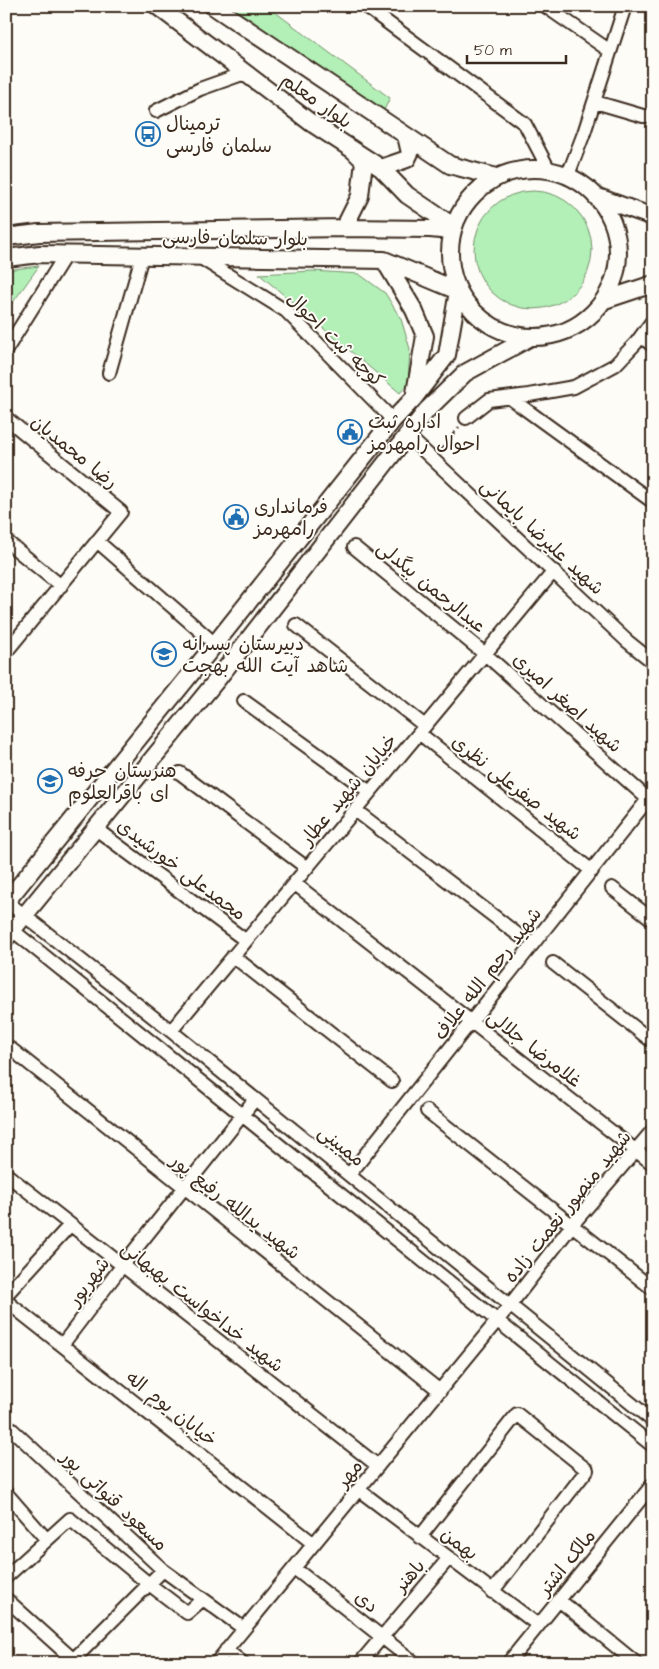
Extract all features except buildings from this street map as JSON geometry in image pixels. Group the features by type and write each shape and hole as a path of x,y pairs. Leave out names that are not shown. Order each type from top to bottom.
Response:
{"main road":[{"name":"بلوار معلم","path":"158,6 310,122 381,168 407,195 453,229"},
{"name":"بلوار معلم","path":"213,6 450,165 496,177"},
{"path":"381,168 406,159 410,153 406,136"},
{"path":"344,228 360,196 364,162 349,146"},
{"path":"531,168 568,175 584,184 598,197 610,215 617,236 619,258 615,280 605,300 591,316 572,329 551,336 529,338 507,333 487,324 470,309 458,291 451,270 449,248 453,229 463,206 478,190 496,177 513,171 531,168"},
{"path":"598,197 653,217"},
{"name":"بلوار سلمان فارسی","path":"6,237 39,233 344,228 453,229"},
{"name":"بلوار سلمان فارسی","path":"6,258 40,254 66,254 384,260 458,291"},
{"path":"384,260 414,310 426,336 414,398"},
{"path":"605,300 653,284"},
{"path":"6,901 178,688 216,644 393,420 414,398 446,355 458,291"},
{"path":"8,931 24,916 198,704 427,410 465,373 529,338"},
{"path":"446,355 458,359 465,373"},
{"path":"178,688 198,704"}],"street":[{"path":"366,6 525,124 549,170"},
{"path":"545,6 610,52"},
{"path":"568,175 595,102 625,6"},
{"path":"156,111 200,89 245,73"},
{"path":"595,102 643,116 653,116"},
{"path":"6,350 66,254"},
{"path":"109,373 142,256"},
{"name":"کوچه ثبت احوال","path":"199,257 286,312 393,420"},
{"path":"466,418 489,400 574,387 615,365 636,343 653,320"},
{"path":"641,336 653,346"},
{"path":"510,398 653,502"},
{"name":"رضا محمدیان","path":"6,418 121,512 97,541"},
{"name":"شهید علیرضا بایمانی","path":"408,436 627,641 653,662"},
{"path":"6,541 61,586"},
{"path":"6,652 97,541 216,644"},
{"name":"عبدالرحمن بیگدلی","path":"354,547 485,654"},
{"name":"خیابان شهید عطار","path":"171,1031 554,571"},
{"name":"شهید صفرعلی نظری","path":"296,625 592,871"},
{"name":"شهید اصغر امیری","path":"485,654 651,796"},
{"path":"244,701 370,792"},
{"path":"180,773 307,868"},
{"name":"شهید رحم الله علاف","path":"349,1175 651,796"},
{"path":"355,810 521,937"},
{"name":"محمدعلی خورشیدی","path":"96,829 245,940"},
{"name":"غلامرضا جلالی","path":"294,883 653,1164"},
{"path":"612,888 653,920"},
{"name":"ممبینی","path":"6,901 171,1031 653,1421"},
{"name":"ممبینی","path":"8,931 243,1115 653,1446"},
{"path":"234,956 392,1081"},
{"path":"552,963 653,1042"},
{"name":"شهید یدالله رفیع پور","path":"11,1049 440,1391"},
{"name":"شهریور","path":"62,1346 122,1266 255,1099"},
{"path":"427,1111 653,1289"},
{"name":"شهید منصور نعمت زاده","path":"510,1306 572,1225 653,1130"},
{"name":"شهید خداخواست بهبهانی","path":"6,1174 378,1466"},
{"path":"6,1295 70,1225"},
{"name":"خیابان یوم اله","path":"6,1301 314,1544"},
{"name":"مهر","path":"216,1663 510,1306"},
{"path":"420,1537 517,1414 587,1470 492,1592"},
{"name":"مسعود قنواتی پور","path":"6,1424 163,1570 243,1628"},
{"name":"مالک اشتر","path":"508,1663 653,1484"},
{"name":"بهمن","path":"359,1490 538,1625"},
{"path":"6,1493 47,1540 6,1577"},
{"name":"مسعود قنواتی پور","path":"47,1540 70,1519 187,1613 203,1599"},
{"name":"باهنر","path":"360,1663 449,1558"},
{"name":"دی","path":"294,1568 415,1663"},
{"path":"6,1599 74,1662 163,1570"},
{"path":"559,1600 636,1663"},
{"path":"226,1650 242,1663"}],"path":[{"path":"434,459 466,418"}],"green space":[{"path":"226,6 267,6 390,98 382,114"},
{"path":"533,191 556,196 575,208 587,227 592,250 587,273 575,292 556,304 533,309 510,304 491,292 479,273 474,250 479,227 491,208 510,196"},
{"path":"39,266 6,312 6,270"},
{"path":"313,271 359,274 385,293 401,319 410,349 408,384 400,393 259,274"}],"place":[{"name":"ترمینال سلمان فارسی","path":"148,134"},
{"name":"اداره ثبت احوال رامهرمز","path":"350,432"},
{"name":"فرمانداری رامهرمز","path":"236,517"},
{"name":"دبیرستان پسرانه شاهد آیت الله بهجت","path":"164,654"},
{"name":"هنرستان حرفه ای باقرالعلوم","path":"50,781"}]}
